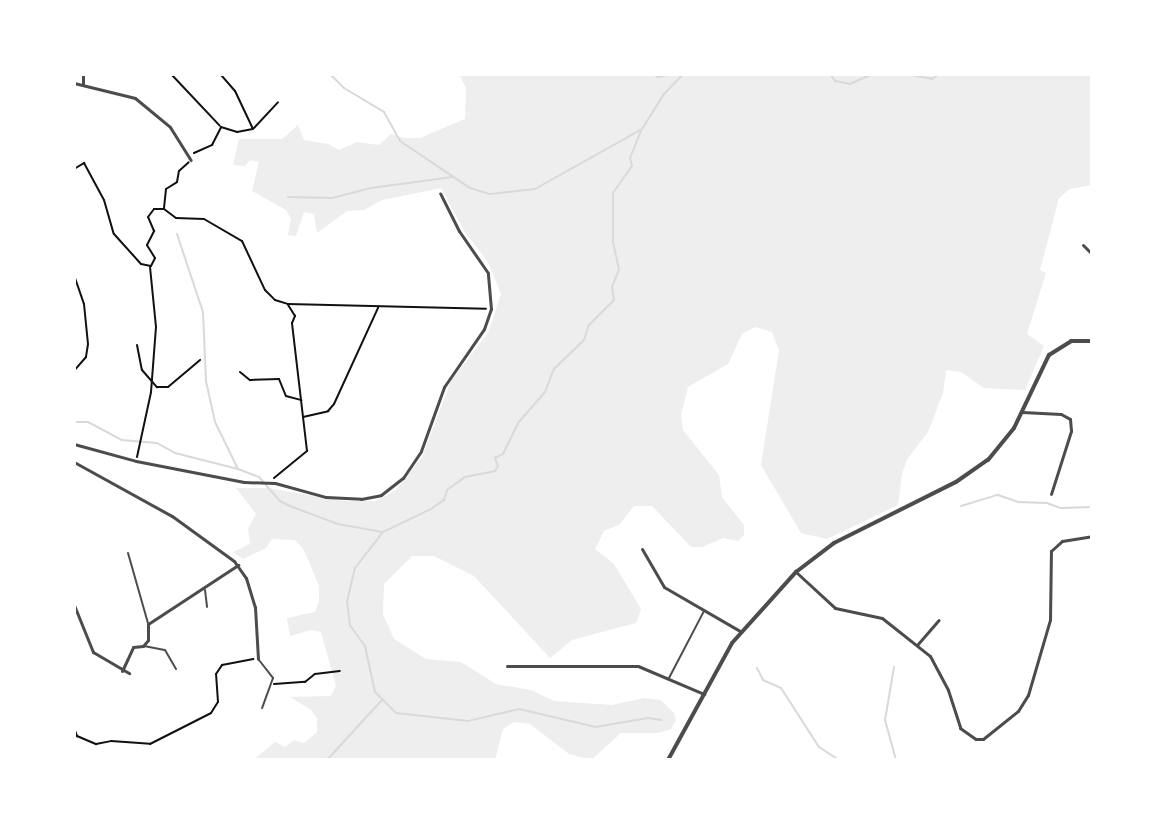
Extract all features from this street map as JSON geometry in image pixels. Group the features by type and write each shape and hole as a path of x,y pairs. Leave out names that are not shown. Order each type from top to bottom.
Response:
{"street":[{"path":"83,74 83,84"},
{"path":"74,83 124,93 145,105 170,127 191,160"},
{"path":"74,444 136,461 257,483 273,483 326,497 361,499 381,495 397,484 421,451 444,387 484,329 491,309 488,273 459,231 440,193"},
{"path":"1083,245 1092,254"},
{"path":"668,760 740,631 796,572 834,543 969,474 1000,449 1053,351 1071,341 1092,341"},
{"path":"1022,412 1061,414 1070,419 1071,431 1051,494"},
{"path":"74,462 172,516 238,565 255,607 258,659"},
{"path":"796,572 835,608 882,618 917,645 937,666 960,728 976,739 991,736 1022,707 1028,695 1050,620 1051,551 1062,541 1092,536"},
{"path":"642,549 664,587 740,631"},
{"path":"122,671 133,647 143,646 149,636 148,624 238,565"},
{"path":"74,605 93,652 129,673"},
{"path":"917,645 939,620"},
{"path":"507,666 634,665 704,694"}],"lane":[{"path":"128,553 148,624"},
{"path":"204,588 207,607"},
{"path":"669,678 705,610"},
{"path":"143,646 165,650 176,669"},
{"path":"258,659 273,684 262,708"}],"path":[{"path":"171,74 221,127 237,132 253,129 278,102"},
{"path":"220,74 235,91 253,129"},
{"path":"164,209 166,189 177,182 179,171 194,153 212,145 221,127"},
{"path":"74,169 84,163 104,200 114,234 141,264 151,266"},
{"path":"136,461 151,392 149,380 156,327 151,266 155,258 147,245 154,231 148,217 154,209 164,209 176,218 204,219 242,241 265,290 275,300 288,304 491,309"},
{"path":"74,275 84,304 88,344 86,357 74,371"},
{"path":"273,483 275,475 307,451 292,323 295,316 288,304"},
{"path":"303,417 328,411 334,404 378,306"},
{"path":"137,345 141,367 157,387 168,387 200,360"},
{"path":"240,372 250,380 279,379 286,396 302,400"},
{"path":"74,728 77,736 96,744 111,741 150,744 211,713 218,702 216,674 222,665 258,659"},
{"path":"273,684 305,682 315,674 340,671"}],"shaded area":[{"path":"459,74 1092,74 1092,185 1070,189 1059,198 1040,270 1046,273 1027,334 1044,346 1025,390 984,388 961,372 946,370 943,393 928,432 908,458 902,473 898,505 827,539 801,533 761,465 779,350 772,332 755,327 742,334 728,364 688,387 681,415 683,430 719,475 722,497 744,525 744,535 738,541 723,538 702,547 691,547 652,506 634,506 619,525 604,531 595,549 614,564 641,609 636,623 572,640 550,658 474,576 434,556 412,556 384,584 383,614 394,639 426,659 461,662 496,684 531,690 554,701 612,705 644,698 661,700 674,713 676,720 671,729 659,733 621,733 591,760 569,754 530,724 514,722 503,729 495,760 253,760 275,742 285,747 294,740 304,743 317,732 317,718 311,710 290,697 331,696 336,686 321,632 311,630 290,636 287,618 315,612 319,600 319,586 304,550 295,540 272,539 266,548 243,559 233,552 250,544 248,529 256,514 236,488 267,488 345,501 376,501 396,490 422,457 451,381 488,333 501,294 488,262 465,232 441,188 382,200 364,210 347,211 317,233 314,214 304,212 296,236 288,235 291,219 286,210 252,191 259,162 250,160 245,166 233,165 239,139 282,139 298,125 304,140 328,144 339,150 357,142 379,145 391,134 420,138 465,119 466,88"}],"waterway":[{"path":"330,74 344,88 384,112 400,141 470,188 490,194 535,189 640,130"},
{"path":"653,74 658,77 673,74"},
{"path":"661,720 648,718 596,727 519,709 468,721 396,713 375,692 365,646 350,625 347,602 355,568 383,532 431,509 444,500 447,490 465,477 495,471 498,466 495,458 503,454 518,423 545,392 554,369 584,340 589,325 614,300 612,287 619,270 613,241 613,193 632,166 630,158 642,129 664,94 683,74"},
{"path":"830,74 835,81 850,84 872,74"},
{"path":"880,74 889,74"},
{"path":"892,74 903,74"},
{"path":"907,74 932,79 939,74"},
{"path":"288,197 332,198 371,188 452,177"},
{"path":"177,234 203,312 206,381 215,422 238,469"},
{"path":"74,422 88,422 122,440 157,443 175,453 238,469 259,477 280,501 290,506 338,524 382,532"},
{"path":"961,506 998,495 1018,502 1047,503 1060,508 1092,507"},
{"path":"894,667 885,720 896,760"},
{"path":"757,668 763,680 781,688 819,747 839,760"},
{"path":"327,760 382,700"}]}
